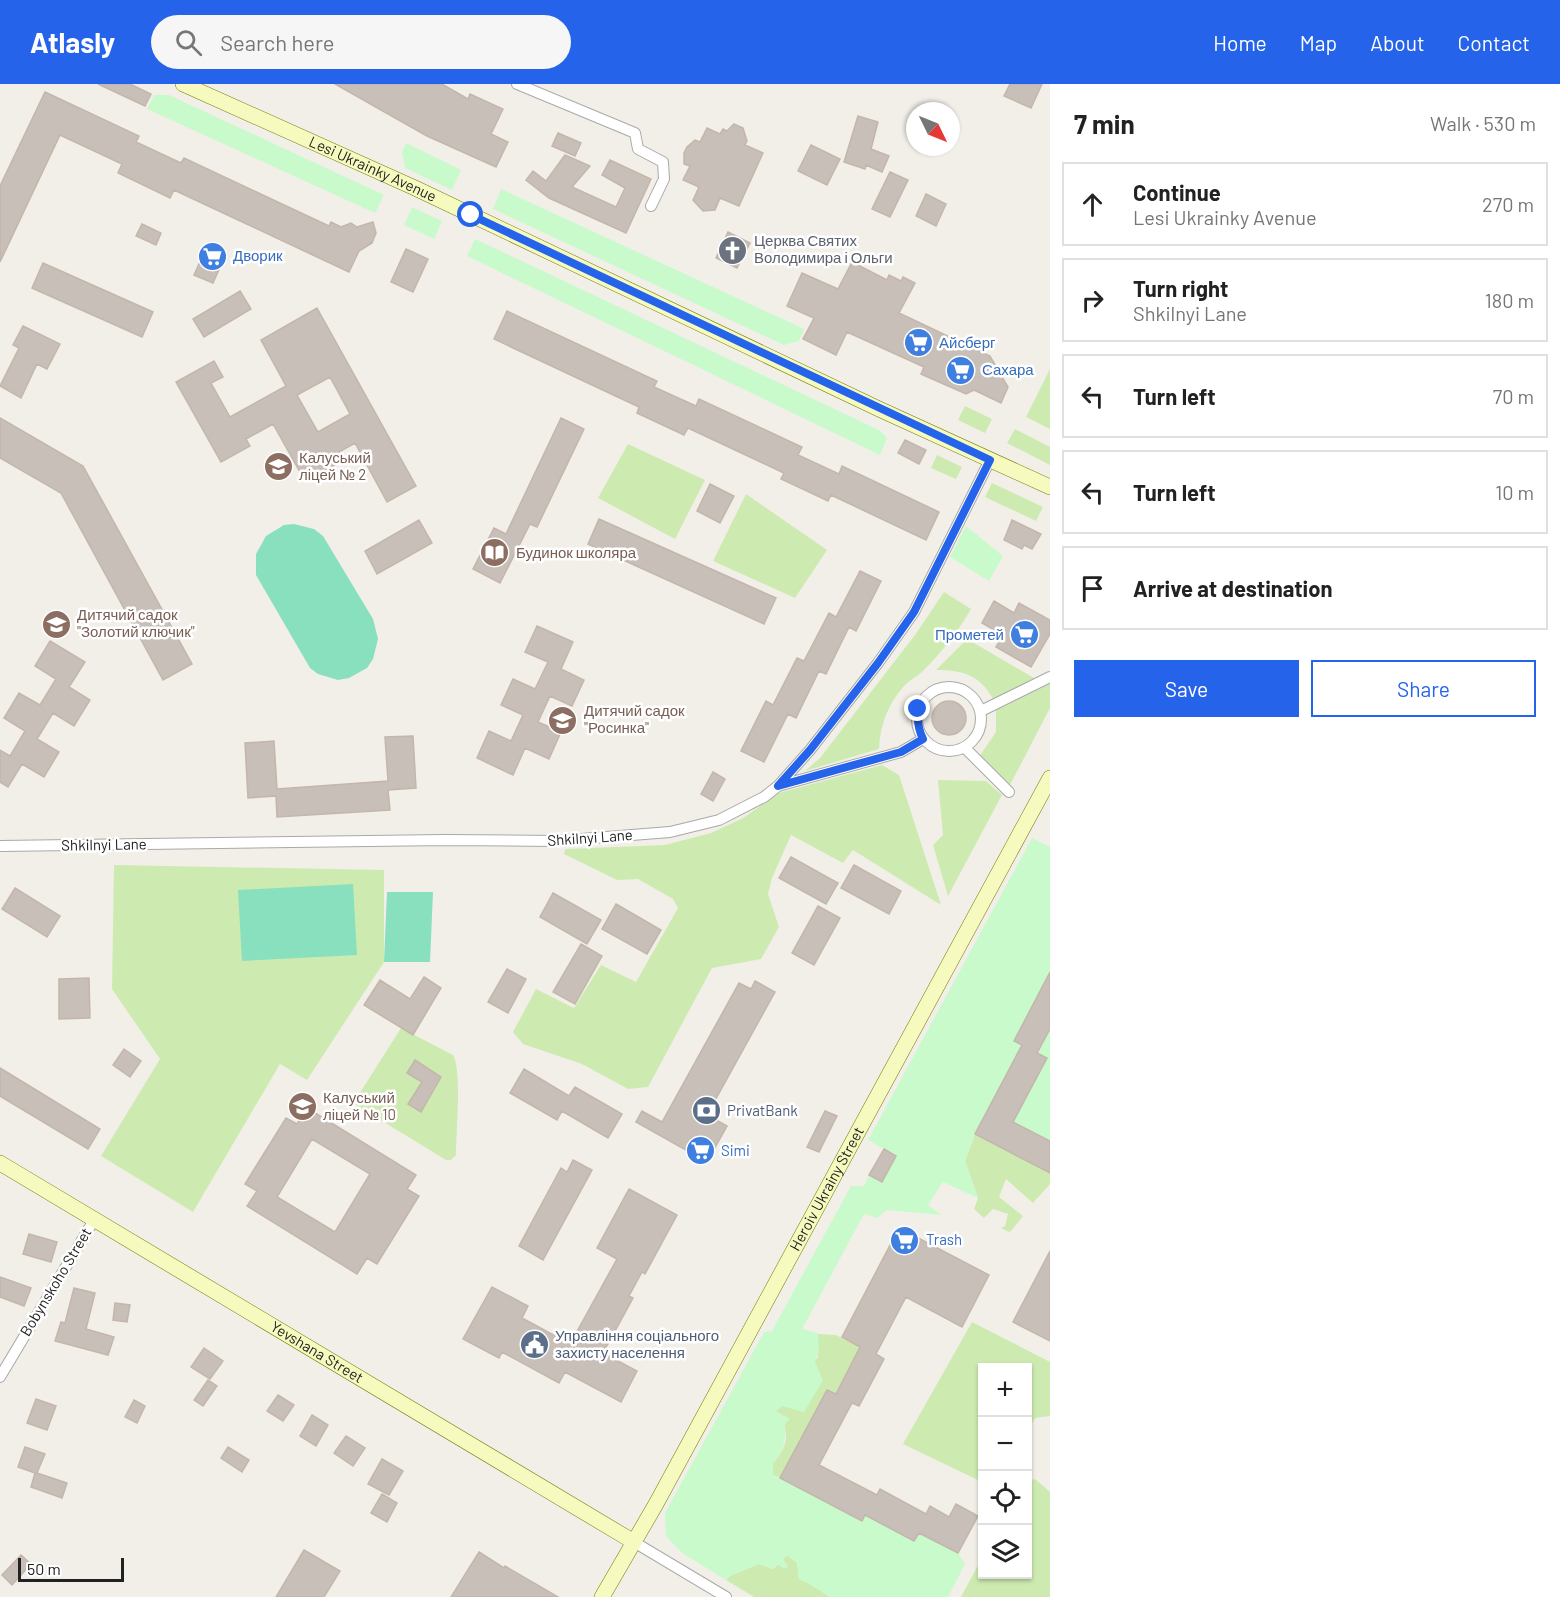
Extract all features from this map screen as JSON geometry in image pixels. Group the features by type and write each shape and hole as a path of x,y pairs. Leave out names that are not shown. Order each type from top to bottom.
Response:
{"main road":[{"name":"Lesi Ukrainky Avenue","path":"183,84 415,188 1050,487"},
{"name":"Heroiv Ukrainy Street","path":"602,1597 1050,778"},
{"name":"Yevshana Street","path":"0,1163 634,1542"}],"street":[{"path":"517,84 635,134 638,149 663,162 664,179 651,206"},
{"name":"Shkilnyi Lane","path":"0,846 445,840 556,841 670,832 719,820 764,797 778,786 817,741 878,663 914,612 990,460"},
{"path":"981,711 1050,677"},
{"path":"948,687 965,691 978,703 981,711 982,719 977,736 965,748 947,752 930,746 923,739 919,730 918,709 923,700 939,689 948,687"},
{"path":"778,786 901,752 923,739"},
{"path":"965,748 1009,792"},
{"name":"Bobynskoho Street","path":"0,1377 94,1220"},
{"path":"634,1542 726,1597"}],"green space":[{"path":"154,95 169,95 384,195 375,213 147,109"},
{"path":"406,143 461,170 452,190 405,168 402,152"},
{"path":"501,189 804,329 799,341 784,345 493,209"},
{"path":"412,207 442,221 434,239 404,225"},
{"path":"475,239 879,430 887,438 880,455 467,256"},
{"path":"1050,369 1050,429 1026,417"},
{"path":"965,406 992,419 985,433 958,420"},
{"path":"1015,429 1050,447 1050,465 1007,443"},
{"path":"628,444 705,480 675,539 598,498"},
{"path":"937,455 962,467 956,479 931,468"},
{"path":"992,483 1043,507 1036,521 985,497"},
{"path":"746,494 827,550 795,598 713,561"},
{"path":"294,524 314,529 323,536 373,619 378,639 373,659 367,668 349,678 338,680 318,674 310,668 256,575 256,554 266,536 284,525"},
{"path":"966,526 1003,556 989,581 950,557"},
{"path":"944,592 971,609 943,650 923,671 906,684 893,700 883,723 879,749 805,771 820,758 915,635"},
{"path":"967,639 1034,678 994,701 983,685 970,676 955,671 936,670"},
{"path":"1050,684 1050,708 1010,785 979,757 996,732 996,710"},
{"path":"882,765 899,775 941,905 853,850 843,863 791,835 772,878 768,894 779,927 761,959 712,968 648,1087 628,1089 582,1064 523,1044 513,1032 536,989 574,1008 601,965 636,982 678,908 673,899 638,879 617,880 564,854 565,849 665,845 711,833 743,818 779,793"},
{"path":"938,780 986,781 1002,795 948,896 933,845 943,835"},
{"path":"1032,838 1050,847 1050,972 1014,1040 1022,1045 975,1133 965,1161 978,1198 943,1182 928,1205 942,1215 887,1210 877,1218 864,1214 802,1329 818,1333 819,1350 815,1362 823,1380 804,1412 782,1406 776,1411 790,1419 785,1424 785,1440 782,1450 773,1463 773,1475 862,1521 865,1515 914,1541 919,1533 958,1553 965,1564 948,1597 830,1597 799,1579 797,1563 787,1555 783,1559 788,1566 785,1569 777,1564 773,1569 759,1564 730,1576 726,1580 682,1553 666,1536 665,1513 764,1332 772,1331 851,1186 864,1186 869,1175 882,1182 896,1156 868,1140"},
{"path":"114,865 384,870 384,962 307,1080 280,1064 193,1212 101,1156 160,1059 112,989"},
{"path":"353,884 357,955 242,961 238,890"},
{"path":"387,892 433,892 430,962 384,962"},
{"path":"401,1028 453,1055 456,1062 458,1103 456,1155 451,1160 446,1160 356,1105 356,1099"},
{"path":"1050,1029 1050,1141 1013,1122 1046,1058 1037,1053"},
{"path":"975,1134 1050,1173 1050,1184 1033,1203 1006,1179 999,1197 1023,1216 1009,1232 1001,1228 1005,1226 1008,1214 993,1209 984,1218 974,1209 978,1198 965,1161"},
{"path":"972,1322 1050,1362 1050,1416 1035,1418 1032,1424 1032,1363 978,1363 978,1480 903,1444"},
{"path":"818,1334 836,1335 860,1347 836,1394 827,1390 780,1478 773,1475 773,1463 783,1450 786,1437 783,1424 775,1411 782,1406 818,1357"},
{"path":"1035,1479 1050,1492 1050,1597 961,1597 978,1565 978,1579 1032,1579 1032,1480"},
{"path":"787,1555 797,1563 799,1579 830,1597 754,1597 726,1580 730,1576 759,1564 773,1569"}],"building":[{"path":"98,84 130,84 151,94 145,106"},
{"path":"335,84 442,84 468,99 470,94 503,109 491,134 508,142 496,167 427,136"},
{"path":"1010,84 1042,84 1031,108 1004,96"},
{"path":"45,92 139,136 136,142 181,163 184,158 329,226 331,222 341,227 351,223 357,227 373,222 376,233 372,243 359,251 349,272 174,190 170,198 118,173 122,164 60,135 0,262 0,186"},
{"path":"858,116 878,122 871,149 889,156 882,172 866,165 865,169 844,162"},
{"path":"734,124 743,128 747,141 745,145 763,153 739,206 720,198 715,210 703,211 693,200 699,187 683,180 690,166 684,164 684,153 695,140 700,142 707,128 720,134 723,129 727,131"},
{"path":"558,133 581,143 575,156 552,146"},
{"path":"811,145 840,159 827,185 798,171"},
{"path":"565,155 590,166 572,187 616,207 625,188 602,175 610,160 651,179 626,233 549,198 526,180 533,171 546,181"},
{"path":"890,172 908,180 890,217 872,209"},
{"path":"926,194 946,204 936,226 916,216"},
{"path":"142,224 161,233 156,245 136,236"},
{"name":"Церква Святих Володимира і Ольги","path":"728,232 750,243 737,268 716,258"},
{"path":"207,246 226,254 213,283 194,275"},
{"path":"406,249 428,259 413,292 391,282"},
{"path":"852,262 887,280 889,275 901,281 903,277 915,283 899,313 990,356 1008,387 1001,403 974,390 966,394 921,374 924,367 847,332 836,355 803,339 814,318 787,306 802,273 838,289"},
{"path":"43,263 153,312 142,337 32,288"},
{"path":"240,291 251,309 204,337 193,319"},
{"path":"317,308 416,486 387,502 355,443 330,457 335,465 305,481 273,424 246,439 250,446 221,462 176,382 214,361 223,377 211,383 230,417 286,386 261,340","holes":["330,377 350,414 318,432 297,395"]},
{"path":"507,311 657,381 654,387 696,406 699,399 802,447 798,455 839,474 842,466 939,512 926,540 831,495 828,501 781,479 784,473 688,428 684,435 637,413 639,407 494,339"},
{"path":"23,326 60,344 47,369 37,364 21,398 0,386 19,348 13,345"},
{"path":"0,418 83,466 192,664 163,680 61,493 0,458"},
{"path":"561,418 584,429 537,527 530,524 500,583 473,569 494,528 506,534"},
{"path":"905,440 926,450 919,464 898,453"},
{"path":"710,484 734,496 720,523 697,511"},
{"path":"599,519 776,598 764,624 588,544"},
{"path":"419,520 432,543 377,574 365,551"},
{"path":"1012,520 1041,534 1032,549 1024,545 1022,549 1004,540"},
{"path":"860,571 881,581 856,631 849,627 826,674 819,671 796,718 788,714 764,762 741,751 766,701 773,705 797,658 804,661 829,613 836,617"},
{"name":"Прометей","path":"994,601 1014,613 1019,603 1050,620 1050,634 1031,667 996,647 1003,635 982,623"},
{"path":"537,626 573,642 561,669 584,680 572,706 550,696 538,722 561,732 549,759 525,748 513,775 477,758 489,731 511,741 523,715 501,705 513,679 535,689 548,662 525,652"},
{"path":"50,641 85,662 69,687 90,700 74,726 53,713 37,739 59,752 44,777 22,764 8,787 0,782 0,750 10,756 25,731 4,718 19,693 40,705 56,679 35,666"},
{"path":"949,701 961,706 966,718 961,730 949,735 937,730 932,718 937,706"},
{"path":"413,736 416,788 388,790 390,810 277,817 276,796 248,798 245,743 274,741 277,789 388,781 385,737"},
{"path":"713,772 725,779 713,801 701,794"},
{"path":"791,857 838,883 826,904 779,878"},
{"path":"854,865 901,891 889,914 841,888"},
{"path":"15,888 60,916 47,937 2,909"},
{"path":"553,893 601,920 587,944 540,917"},
{"path":"616,904 661,930 647,954 602,929"},
{"path":"818,906 840,918 814,965 792,953"},
{"path":"581,944 602,956 575,1004 553,992"},
{"path":"507,969 526,979 508,1013 488,1002"},
{"path":"1050,972 1050,1029 1037,1053 1047,1058 1013,1122 1050,1141 1050,1173 975,1134 1022,1045 1014,1041"},
{"path":"424,977 441,988 413,1035 364,1005 380,980 410,999"},
{"path":"89,978 90,1018 59,1019 59,979"},
{"path":"755,981 775,992 707,1115 727,1126 707,1162 636,1122 642,1111 662,1122 739,983 751,989"},
{"path":"124,1049 141,1061 130,1077 113,1065"},
{"path":"415,1060 441,1077 421,1112 408,1104 422,1082 407,1073"},
{"path":"0,1068 100,1129 88,1149 0,1096"},
{"path":"524,1069 569,1096 575,1087 622,1114 608,1138 562,1111 557,1120 510,1093"},
{"path":"307,1108 416,1175 407,1189 419,1196 377,1264 367,1258 357,1274 247,1206 257,1191 245,1184 286,1118 297,1124","holes":["312,1139 370,1174 335,1232 277,1197"]},
{"path":"825,1111 837,1116 819,1152 807,1147"},
{"path":"884,1149 896,1156 882,1182 869,1175"},
{"path":"573,1160 592,1170 543,1260 519,1246 561,1168 567,1172"},
{"path":"629,1189 677,1215 645,1274 642,1272 629,1296 633,1298 603,1353 637,1371 621,1402 565,1372 559,1383 502,1352 499,1358 463,1339 492,1287 528,1306 522,1318 570,1344 617,1259 597,1248"},
{"path":"899,1228 989,1275 962,1327 906,1297 876,1354 884,1359 859,1406 852,1403 819,1465 877,1495 880,1489 926,1514 930,1506 949,1517 956,1504 978,1516 958,1553 919,1533 914,1541 865,1515 862,1521 780,1478 827,1390 836,1394 860,1347 842,1337"},
{"path":"29,1234 57,1242 51,1262 23,1254"},
{"path":"1050,1251 1050,1341 1013,1322"},
{"path":"0,1277 31,1288 24,1306 0,1297"},
{"path":"74,1288 95,1293 86,1329 114,1337 108,1355 55,1341 61,1322 65,1323"},
{"path":"115,1303 130,1305 127,1322 113,1320"},
{"path":"204,1348 223,1361 210,1379 191,1367"},
{"path":"208,1380 217,1386 203,1406 194,1400"},
{"path":"278,1395 294,1405 283,1421 267,1411"},
{"path":"36,1399 56,1406 47,1430 27,1423"},
{"path":"134,1400 145,1406 137,1423 125,1417"},
{"path":"312,1415 328,1425 316,1446 300,1436"},
{"path":"346,1436 365,1448 353,1466 334,1453"},
{"path":"25,1447 45,1454 37,1473 67,1483 62,1498 31,1487 35,1473 18,1467"},
{"path":"228,1447 249,1460 242,1472 221,1458"},
{"path":"382,1459 403,1471 389,1495 368,1484"},
{"path":"382,1494 397,1503 387,1522 371,1513"},
{"path":"304,1550 340,1571 324,1597 276,1597"},
{"path":"479,1552 504,1568 505,1566 558,1597 451,1597"},
{"path":"21,1555 31,1564 12,1585 2,1575"}],"place":[{"name":"Церква Святих Володимира і Ольги","path":"733,250"},
{"name":"Дворик","path":"212,256"},
{"name":"Айсберг","path":"918,343"},
{"name":"Сахара","path":"961,370"},
{"name":"Калуський ліцей № 2","path":"278,467"},
{"name":"Будинок школяра","path":"495,553"},
{"name":"Дитячий садок \"Золотий ключик\"","path":"56,624"},
{"name":"Прометей","path":"1025,635"},
{"name":"Дитячий садок \"Росинка\"","path":"563,720"},
{"name":"Калуський ліцей № 10","path":"302,1107"},
{"name":"PrivatBank","path":"706,1111"},
{"name":"Simi","path":"700,1151"},
{"name":"Trash","path":"905,1240"},
{"name":"Управління соціального захисту населення","path":"534,1345"}],"route":[{"path":"471,215 990,460 914,612 878,663 810,750 778,786 901,752 923,739 917,720 918,709"}]}
